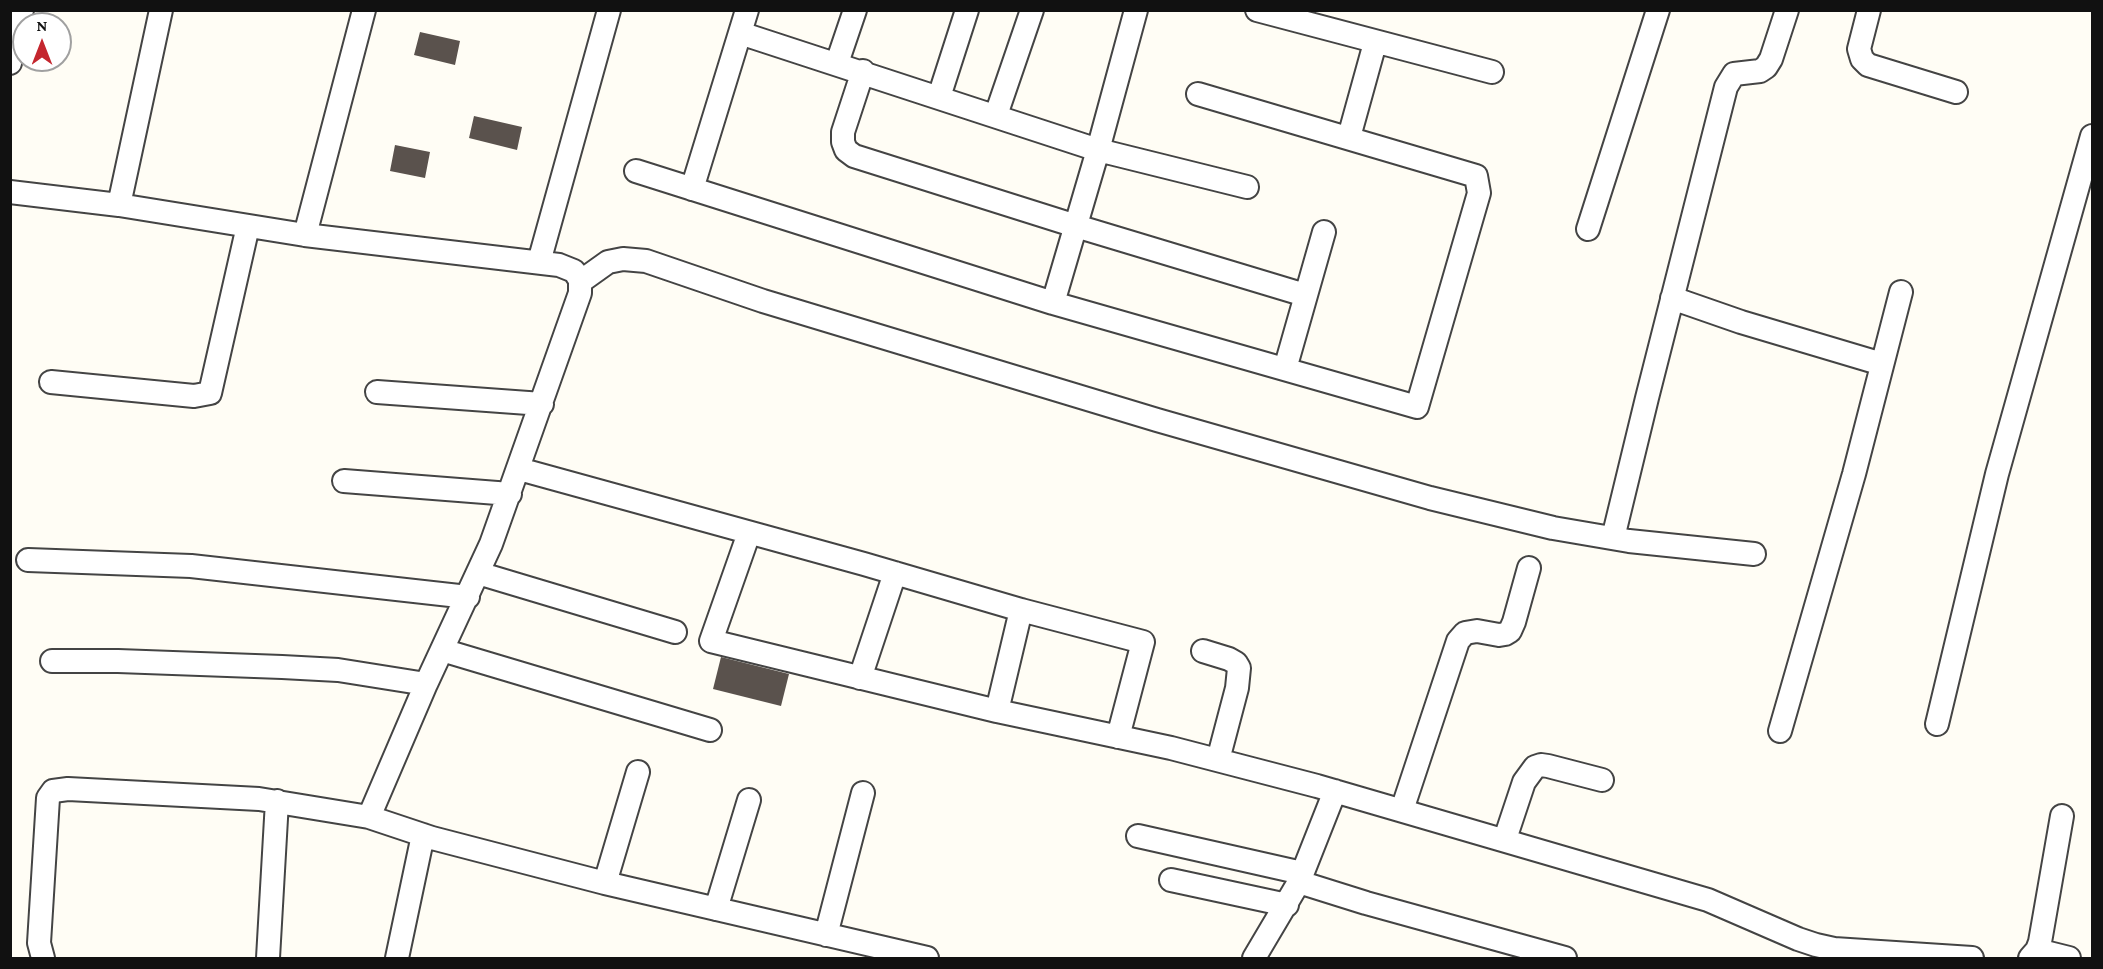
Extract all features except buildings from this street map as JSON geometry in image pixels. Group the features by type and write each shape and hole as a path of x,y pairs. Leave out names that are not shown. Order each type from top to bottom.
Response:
{"street":[{"path":"10,63 22,10"},
{"path":"119,205 161,10"},
{"path":"305,235 364,10"},
{"path":"539,262 609,10"},
{"path":"692,189 747,10"},
{"path":"837,63 855,10"},
{"path":"939,97 967,10"},
{"path":"996,115 1032,10"},
{"path":"1053,303 1136,10"},
{"path":"1257,10 1375,43 1492,72"},
{"path":"1588,229 1658,10"},
{"path":"1613,538 1729,80 1734,74 1760,71 1766,67 1788,10"},
{"path":"1869,10 1859,49 1862,59 1868,65 1956,92"},
{"path":"740,33 863,71 1098,150 1247,187"},
{"path":"1349,137 1375,43"},
{"path":"863,71 843,132 846,150 854,156 1305,295"},
{"path":"636,171 1053,303 1417,407 1479,193 1476,176 1198,94"},
{"path":"1937,724 1997,474 2092,136"},
{"path":"10,192 119,205 305,235 539,262 560,265 574,271 580,282 580,293 510,494 468,597 426,684 369,817"},
{"path":"51,382 194,396 210,393 248,226"},
{"path":"1285,369 1324,232"},
{"path":"580,282 608,262 623,259 646,261 763,301 1157,420 1471,508 1553,528 1613,538 1754,554"},
{"path":"1780,731 1854,474 1901,292"},
{"path":"1672,298 1741,322 1882,364"},
{"path":"377,392 542,404"},
{"path":"519,469 1143,642 1118,736"},
{"path":"344,481 510,494"},
{"path":"749,533 711,640 997,711 1218,760 1335,791 1708,900 1798,939 1834,950 1971,958"},
{"path":"28,560 191,566 468,597"},
{"path":"1402,810 1458,641 1465,633 1477,631 1499,635 1510,630 1528,568"},
{"path":"478,573 675,632"},
{"path":"860,678 895,573"},
{"path":"997,711 1021,610"},
{"path":"442,650 710,730"},
{"path":"1203,651 1229,659 1239,668 1237,688 1218,760"},
{"path":"52,661 118,661 338,670 426,684"},
{"path":"1505,839 1524,782 1528,773 1535,767 1548,766 1602,780"},
{"path":"605,883 638,772"},
{"path":"43,958 39,943 45,815 48,798 53,791 68,789 277,801 369,817 423,835 605,883 826,935 894,954 927,958"},
{"path":"1254,958 1301,878 1335,791"},
{"path":"826,935 863,793"},
{"path":"716,909 749,800"},
{"path":"268,958 277,801"},
{"path":"2062,816 2048,903 2033,954 2069,958"},
{"path":"397,958 423,835"},
{"path":"1138,836 1301,878 1366,903 1566,958"},
{"path":"1172,880 1287,905"}]}
